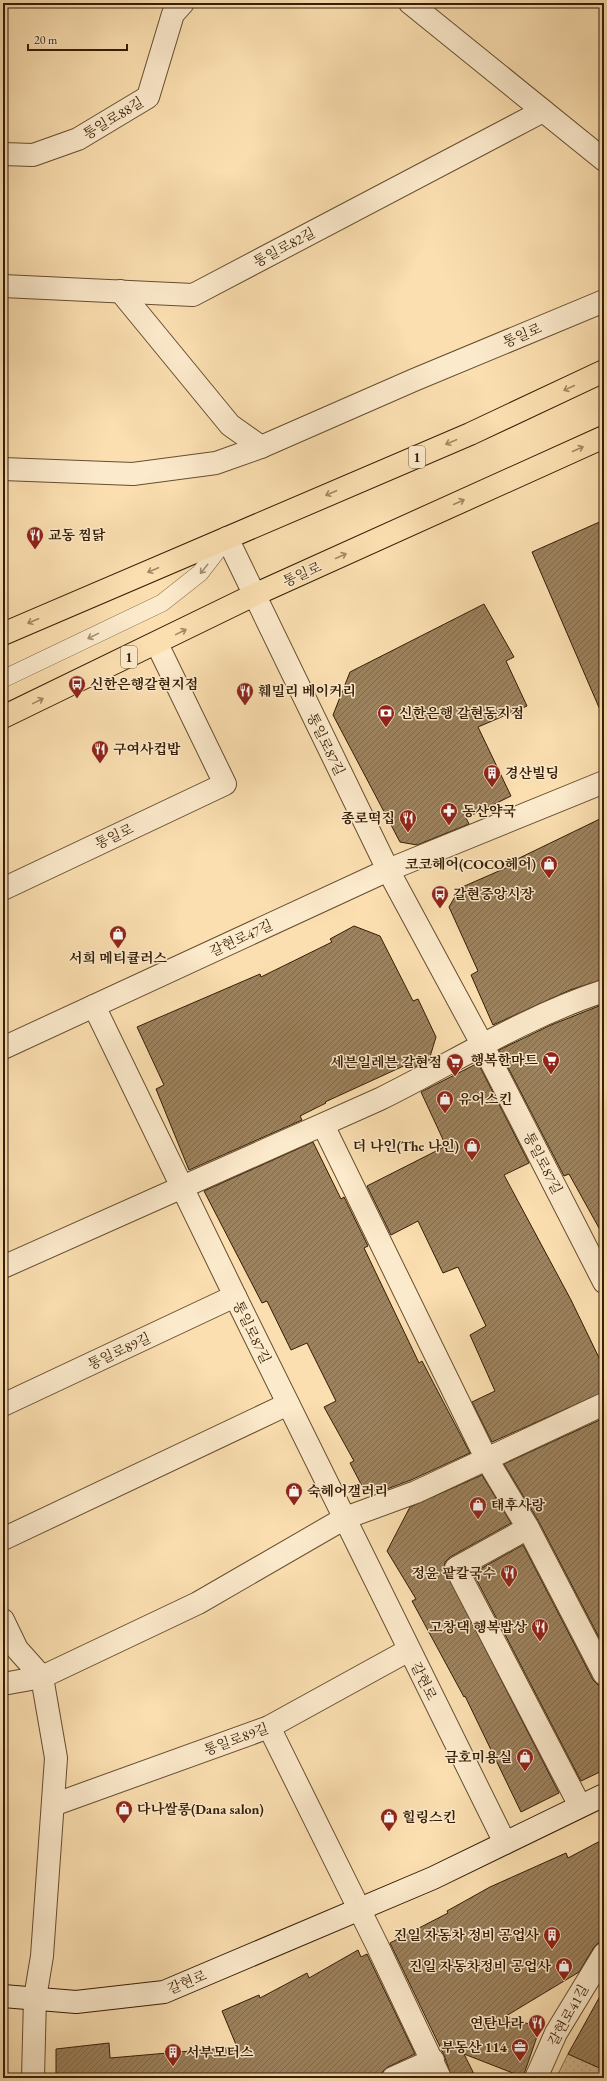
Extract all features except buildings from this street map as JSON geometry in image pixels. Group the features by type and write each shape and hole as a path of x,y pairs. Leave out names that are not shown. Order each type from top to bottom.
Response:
{"main road":[{"name":"1","path":"3,634 470,434 604,372"},
{"name":"통일로","path":"3,717 157,644 254,595 604,437"}],"street":[{"name":"통일로88길","path":"3,154 33,155 78,139 148,97 173,14 182,3"},
{"path":"410,3 604,160"},
{"name":"통일로82길","path":"3,286 192,295 543,111"},
{"path":"120,291 230,425 261,447"},
{"name":"통일로","path":"3,469 133,474 216,463 261,447 414,380 604,301"},
{"name":"통일로87길","path":"227,538 388,870 482,1044 604,1282"},
{"name":"통일로","path":"3,889 226,784 157,644"},
{"path":"388,870 604,782"},
{"name":"갈현로47길","path":"94,1006 388,870"},
{"path":"3,1267 323,1125 432,1074 482,1044 566,1003 604,990"},
{"path":"3,1048 94,1006"},
{"name":"통일로87길","path":"94,1006 234,1296 344,1518"},
{"path":"323,1125 486,1458 528,1528 604,1674"},
{"name":"통일로89길","path":"3,1405 234,1296"},
{"path":"3,1539 288,1404"},
{"path":"3,1684 42,1677 198,1603 344,1518 416,1492 604,1404"},
{"name":"갈현로","path":"344,1518 505,1844"},
{"path":"528,1528 456,1568 580,1806"},
{"path":"3,1620 17,1649 42,1677 56,1758 42,1956 35,2006 33,2078"},
{"name":"통일로89길","path":"52,1805 269,1727 409,1650"},
{"path":"269,1727 437,2069 393,2078"},
{"name":"갈현로","path":"3,1996 35,2006 164,1992 433,1878 604,1795"},
{"name":"갈현로41길","path":"536,2078 556,2033 604,1954"}],"lane":[{"path":"3,679 162,603 200,573 227,538"}],"shaded area":[{"path":"568,2054 604,2070 604,2078 556,2078"}],"place":[{"name":"교동 찜닭","path":"35,550"},
{"name":"신한은행갈현지점","path":"77,699"},
{"name":"훼밀리 베이커리","path":"245,706"},
{"name":"신한은행 갈현동지점","path":"386,728"},
{"name":"구여사컵밥","path":"100,764"},
{"name":"경산빌딩","path":"492,788"},
{"name":"동산약국","path":"449,826"},
{"name":"종로떡집","path":"408,833"},
{"name":"코코헤어(COCO헤어)","path":"549,879"},
{"name":"갈현중앙시장","path":"440,909"},
{"name":"서희 메티큘러스","path":"118,949"},
{"name":"행복한마트","path":"551,1075"},
{"name":"세븐일레븐 갈현점","path":"455,1077"},
{"name":"유어스킨","path":"445,1114"},
{"name":"더 나인(The 나인)","path":"472,1161"},
{"name":"숙헤어갤러리","path":"294,1506"},
{"name":"태후사랑","path":"478,1520"},
{"name":"정윤 팥칼국수","path":"509,1588"},
{"name":"고창댁 행복밥상","path":"540,1642"},
{"name":"금호미용실","path":"525,1772"},
{"name":"다나쌀롱(Dana salon)","path":"124,1824"},
{"name":"힐링스킨","path":"389,1832"},
{"name":"진일 자동차 정비 공업사","path":"552,1950"},
{"name":"진일 자동차정비 공업사","path":"564,1981"},
{"name":"연탄나라","path":"537,2038"},
{"name":"부동산 114","path":"520,2062"},
{"name":"서부모터스","path":"173,2067"}]}
